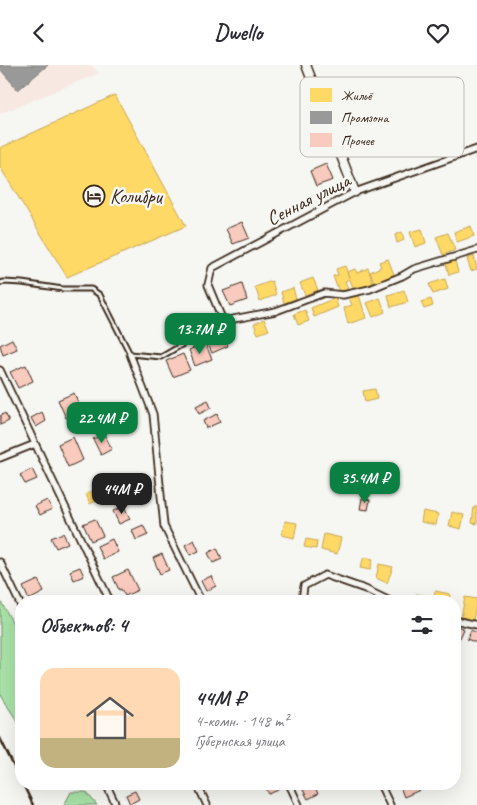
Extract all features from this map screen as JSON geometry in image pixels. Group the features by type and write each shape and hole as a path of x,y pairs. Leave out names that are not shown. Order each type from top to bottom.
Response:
{"street":[{"path":"306,65 311,77"},
{"name":"Сенная улица","path":"464,154 477,149"},
{"path":"341,157 354,192"},
{"name":"Сенная улица","path":"223,321 208,285 212,268 354,192 454,157"},
{"path":"223,321 276,311 324,293 343,295 370,289 414,269 477,250"},
{"path":"130,354 153,414 164,526 198,595"},
{"path":"0,370 107,595"},
{"path":"0,458 35,444"},
{"path":"0,562 16,595"},
{"path":"303,595 304,585 325,575 378,595"},
{"path":"461,621 477,625"},
{"path":"109,790 116,805"},
{"path":"200,790 208,805"},
{"path":"292,790 299,805"},
{"path":"383,790 390,805"}],"lane":[{"path":"0,283 22,283 63,289 91,289 100,295 130,354 161,357 223,321"}],"shaded area":[{"path":"0,65 91,65 99,73 0,114"}],"green space":[{"path":"0,600 15,627 15,718 1,696"},
{"path":"71,792 86,792 97,805 64,805"}],"building: Жильё":[{"name":"Колибри","path":"115,95 186,226 67,277 0,167 0,148"},
{"path":"471,226 474,236 457,242 454,232"},
{"path":"422,229 426,243 415,247 410,232"},
{"path":"402,232 404,240 397,243 395,235"},
{"path":"448,233 455,250 443,255 436,237"},
{"path":"474,256 477,269 471,271 467,259"},
{"path":"388,259 395,277 375,284 370,272 381,267 379,262"},
{"path":"455,261 458,272 449,275 446,264"},
{"path":"345,266 350,279 345,281 348,289 339,292 333,276 338,275 336,269"},
{"path":"368,268 373,283 354,290 347,272 355,269 357,273"},
{"path":"313,278 318,290 305,295 300,283"},
{"path":"445,279 448,289 433,294 429,284"},
{"path":"272,281 276,295 260,301 255,287"},
{"path":"293,288 296,299 284,303 281,292"},
{"path":"404,290 408,302 391,307 388,295"},
{"path":"359,295 366,318 348,324 344,308 352,305 349,298"},
{"path":"335,298 338,307 314,317 311,308"},
{"path":"380,298 385,312 373,317 367,303"},
{"path":"431,299 433,306 424,309 421,302"},
{"path":"305,310 309,321 298,325 294,314"},
{"path":"264,319 269,330 258,334 254,324"},
{"path":"375,389 377,399 365,402 363,391"},
{"path":"98,488 102,498 90,504 86,494"},
{"path":"474,507 477,507 477,524 472,523"},
{"path":"423,511 438,514 436,525 421,522"},
{"path":"452,512 464,515 461,529 449,526"},
{"path":"285,521 297,523 294,538 282,535"},
{"path":"324,534 341,538 337,554 321,550"},
{"path":"306,539 317,541 316,549 304,547"},
{"path":"364,557 373,559 370,570 360,568"},
{"path":"379,564 393,567 387,583 376,578"},
{"path":"435,591 450,594 450,595 434,595"},
{"path":"465,597 477,599 473,621 461,618"}],"building: Промзона":[{"path":"0,65 48,65 18,90 0,69"}],"building: Прочее":[{"path":"326,164 333,180 316,186 310,171"},
{"path":"242,222 249,238 233,244 226,229"},
{"path":"242,284 247,300 230,306 223,291"},
{"path":"222,330 228,346 212,353 205,337"},
{"path":"12,339 17,349 3,355 0,345"},
{"path":"205,343 212,359 195,366 189,350"},
{"path":"183,354 190,370 173,377 166,361"},
{"path":"26,365 33,381 18,388 10,372"},
{"path":"74,393 82,411 66,418 58,400"},
{"path":"208,400 211,408 199,414 196,406"},
{"path":"42,412 46,421 36,427 31,418"},
{"path":"5,413 9,421 0,425 0,416"},
{"path":"217,414 220,422 206,428 203,421"},
{"path":"104,434 112,449 101,455 93,439"},
{"path":"73,437 83,460 68,467 58,444"},
{"path":"32,469 37,479 25,484 20,475"},
{"path":"362,498 370,500 368,510 360,509"},
{"path":"47,500 52,509 40,515 35,506"},
{"path":"124,506 130,519 119,524 113,511"},
{"path":"95,519 103,536 91,541 83,524"},
{"path":"143,525 148,535 136,540 132,530"},
{"path":"63,533 68,543 56,548 51,538"},
{"path":"112,539 118,552 103,559 97,546"},
{"path":"194,540 199,551 190,555 185,545"},
{"path":"217,548 222,559 213,563 208,553"},
{"path":"162,554 169,570 160,574 153,558"},
{"path":"80,567 84,576 74,580 70,571"},
{"path":"128,570 138,590 124,595 121,589 119,590 113,577"},
{"path":"211,576 216,586 206,591 201,581"},
{"path":"38,580 44,592 38,595 27,595 23,587"},
{"path":"471,630 477,633 477,643 467,639"},
{"path":"267,790 278,790 269,794"},
{"path":"303,790 316,790 318,794 308,799"},
{"path":"401,790 420,790 404,797"},
{"path":"135,791 139,799 130,804 126,795"}],"railway":[{"path":"0,738 15,769"},
{"path":"26,790 33,805"}],"place":[{"name":"Колибри","path":"94,196"}]}
